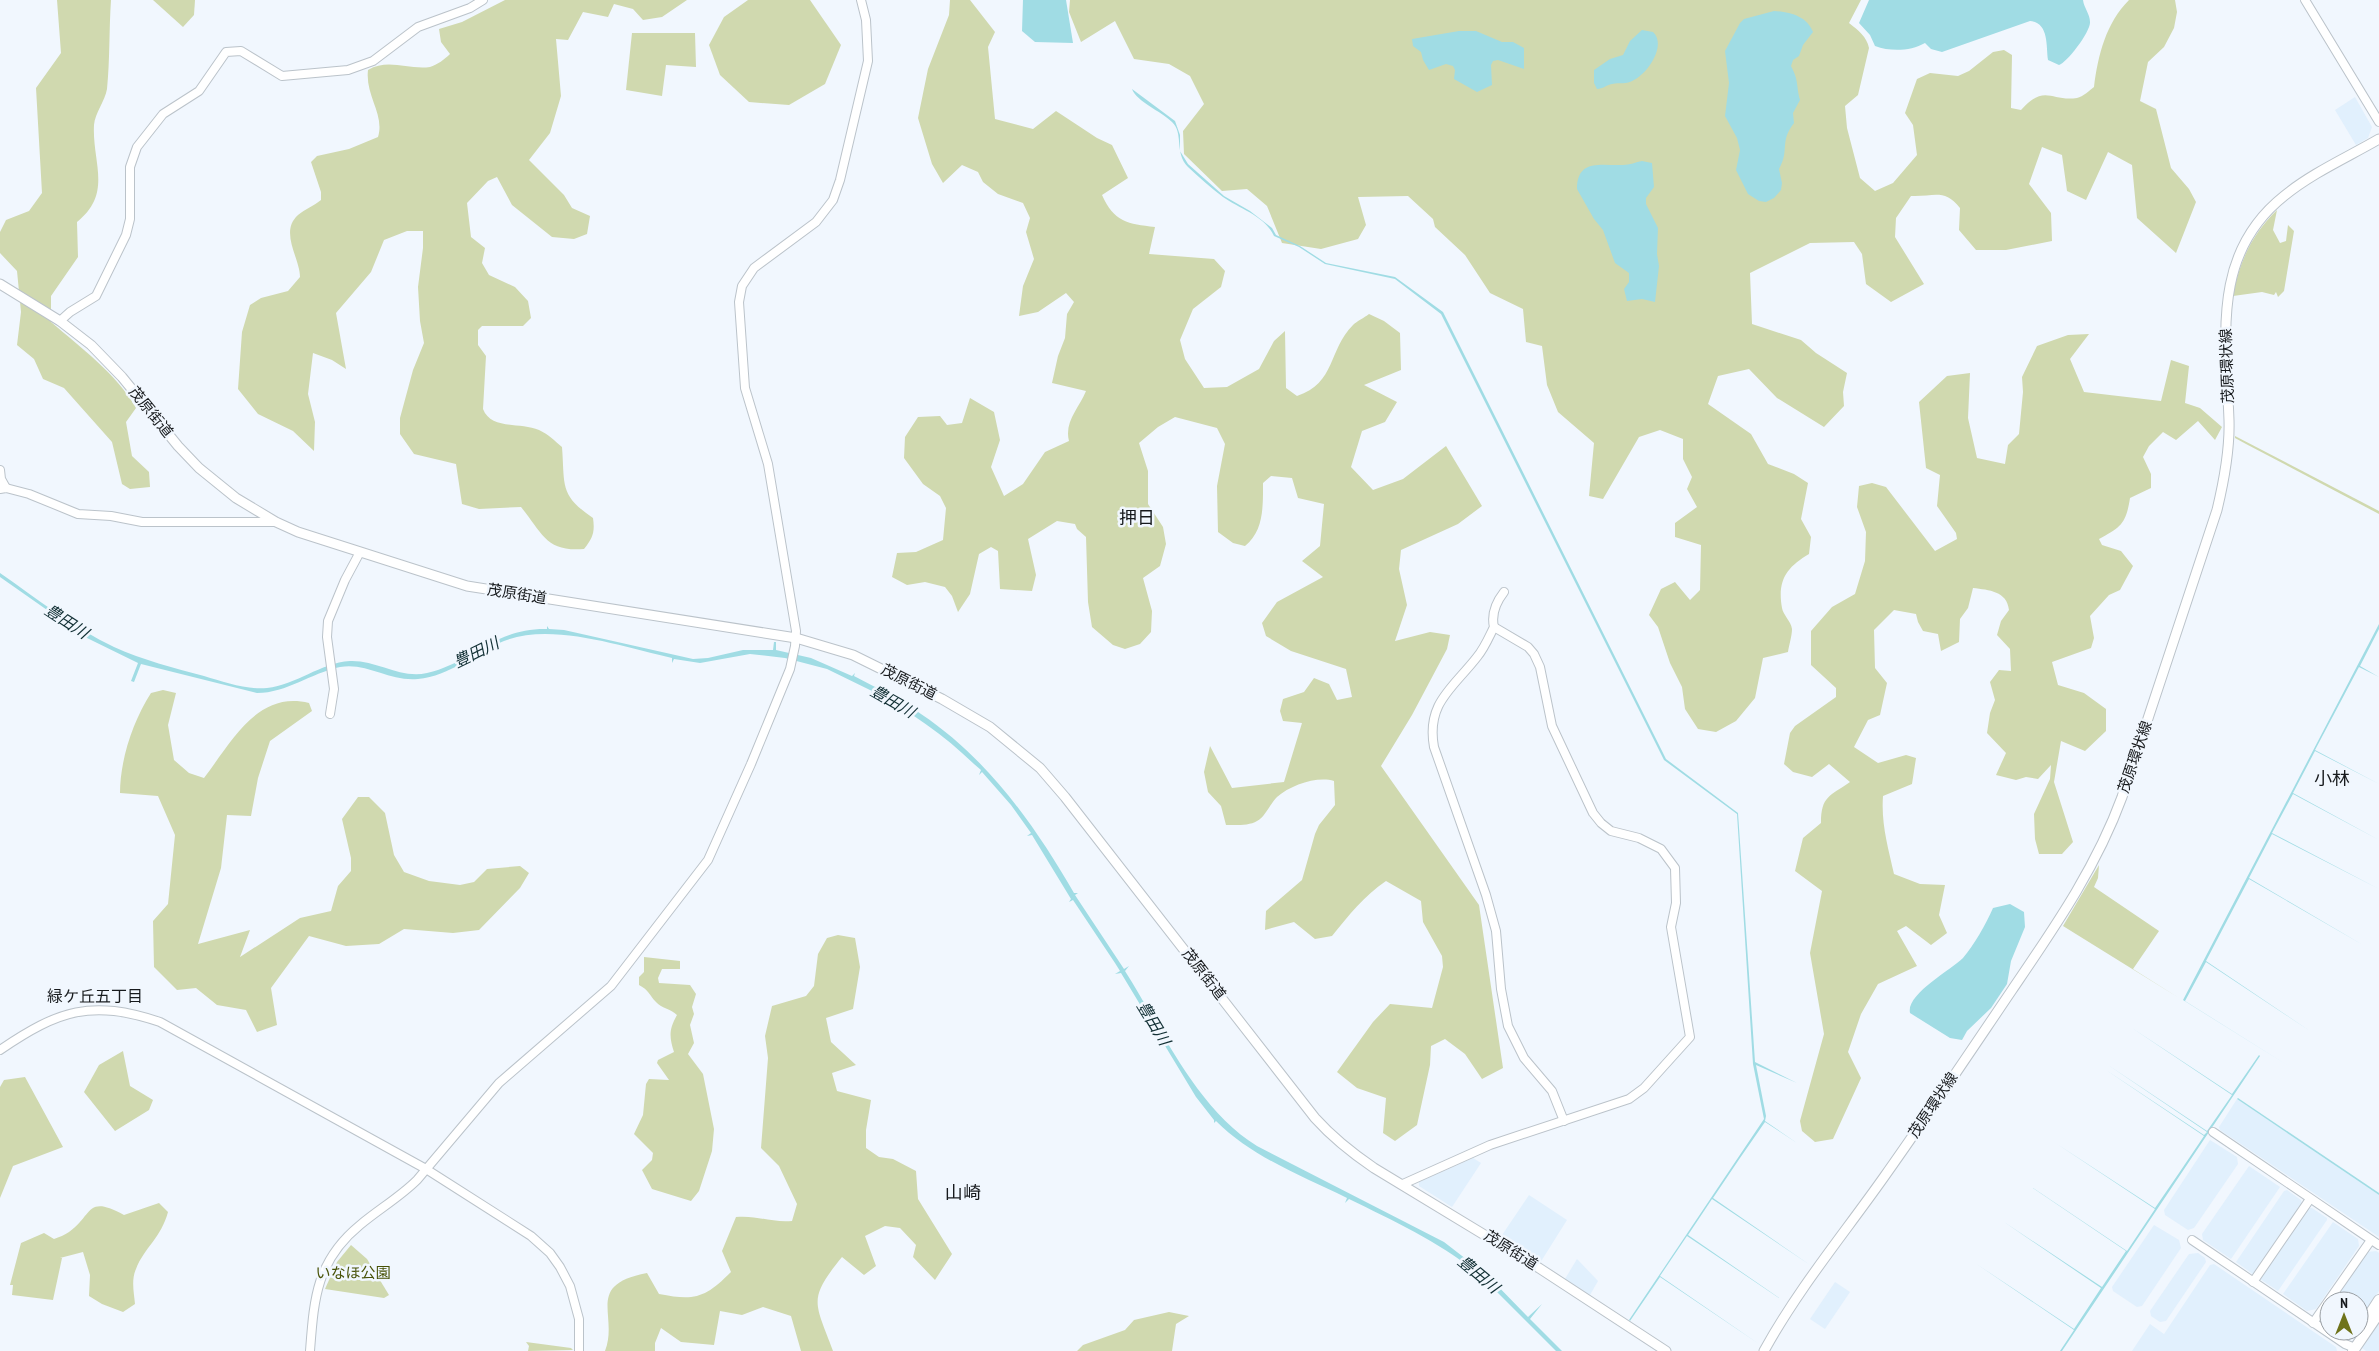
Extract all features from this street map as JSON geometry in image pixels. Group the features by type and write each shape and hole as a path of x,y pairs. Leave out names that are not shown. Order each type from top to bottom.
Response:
{"highway":[{"path":"2369,1316 2379,1300"},
{"path":"2351,1349 2379,1313"}],"main road":[{"name":"茂原環状線","path":"1764,1351 1803,1288 1884,1177 2056,925 2079,890 2106,837 2122,797 2219,503 2228,438 2227,300 2232,272 2242,246 2263,216 2286,194 2379,139"},
{"name":"茂原街道","path":"0,284 60,321 106,360 178,446 199,468 236,498 276,522 298,532 467,586 796,642 867,660 942,699 990,727 1040,768 1065,797 1315,1118 1352,1154 1539,1268 1666,1351"}],"street":[{"path":"60,321 70,312 96,296 126,235 130,219 130,167 137,147 163,114 198,90 226,52 242,51 282,76 348,70 373,60 418,27 470,8 483,0"},
{"path":"310,1351 316,1290 324,1269 350,1233 406,1191 499,1083 615,981 697,875 715,846 790,669 796,642 768,464 744,381 739,302 742,286 754,268 816,222 833,200 840,180 868,61 866,20 860,0"},
{"path":"2305,0 2379,122"},
{"path":"0,470 3,488 29,494 78,514 111,516 147,523 276,522"},
{"path":"330,714 334,677 327,631 328,621 345,580 360,552"},
{"path":"1504,592 1496,606 1494,626 1479,656 1443,696 1434,714 1432,733 1434,747 1486,895 1496,931 1500,989 1508,1026 1524,1058 1552,1091 1564,1121"},
{"path":"1403,1184 1490,1145 1616,1104 1638,1093 1690,1037 1671,927 1675,915 1677,881 1675,868 1661,849 1639,838 1612,831 1601,824 1593,813 1552,726 1540,667 1534,654 1528,647 1494,626"},
{"path":"0,1050 30,1030 66,1014 90,1010 129,1012 160,1022 426,1169 531,1236 550,1253 560,1267 575,1300 579,1319 579,1351"},
{"path":"2213,1132 2379,1246"},
{"path":"2253,1282 2310,1199"},
{"path":"2192,1240 2351,1349"},
{"path":"2313,1323 2371,1240"}],"shaded area":[{"path":"2355,97 2372,127 2368,138 2356,145 2335,110"},
{"path":"2237,1099 2379,1195 2379,1237 2220,1130 2219,1127"},
{"path":"2210,1140 2237,1157 2238,1164 2194,1228 2188,1230 2165,1215 2164,1210"},
{"path":"1473,1158 1481,1163 1452,1207 1419,1186 1419,1182"},
{"path":"2249,1166 2280,1187 2231,1259 2203,1240 2202,1234"},
{"path":"2287,1190 2301,1200 2302,1204 2254,1275 2236,1262 2284,1191"},
{"path":"1529,1195 1567,1220 1540,1263 1500,1238"},
{"path":"2309,1208 2327,1218 2327,1220 2278,1291 2260,1279"},
{"path":"2333,1222 2358,1239 2359,1246 2328,1291 2319,1291 2319,1305 2316,1309 2307,1311 2283,1294"},
{"path":"2154,1225 2179,1240 2181,1248 2142,1306 2137,1307 2113,1291 2112,1287"},
{"path":"2376,1251 2379,1253 2379,1291 2369,1306 2369,1291 2341,1291 2368,1252"},
{"path":"2198,1253 2205,1258 2206,1262 2166,1321 2160,1322 2151,1316 2150,1311 2189,1254"},
{"path":"1577,1259 1598,1281 1590,1295 1565,1279"},
{"path":"2214,1264 2319,1335 2319,1341 2327,1341 2336,1347 2337,1351 2132,1351 2150,1324 2164,1334 2210,1265"},
{"path":"1835,1282 1850,1292 1825,1329 1810,1319"},
{"path":"2379,1323 2379,1351 2366,1351 2362,1348 2367,1341 2369,1341 2369,1338"}],"green space":[{"path":"57,0 111,0 107,89 94,125 98,189 95,200 88,211 77,222 78,257 51,296 51,322 108,372 128,395 136,408 126,422 132,456 149,472 150,487 130,489 122,484 112,442 64,388 43,379 34,359 17,345 21,312 17,271 0,253 0,232 6,220 29,211 42,193 36,88 61,53"},
{"path":"153,0 195,0 194,15 183,27"},
{"path":"505,0 687,0 662,17 643,20 633,9 614,4 608,17 583,12 568,40 556,39 561,96 550,133 529,160 564,195 572,208 590,216 587,234 574,239 552,237 512,205 497,177 488,181 467,203 471,237 485,248 482,263 489,275 515,287 528,301 531,318 523,326 482,326 478,330 478,345 486,356 483,409 492,420 539,430 562,447 564,480 569,495 574,503 593,518 593,535 584,549 571,549 553,544 546,539 521,507 479,509 462,504 456,464 414,454 400,434 400,418 413,370 424,343 420,321 418,287 423,248 423,231 407,231 384,240 371,272 336,313 346,369 332,360 313,353 308,394 315,422 314,451 293,431 258,414 238,389 242,332 250,305 261,298 288,291 300,277 290,237 290,229 298,215 321,200 321,192 311,162 317,156 349,149 378,137 379,120 369,88 368,70 383,65 430,67 435,65 450,54 441,42 439,29 462,22"},
{"path":"748,0 810,0 841,45 825,84 789,105 749,102 720,75 709,45 724,17"},
{"path":"950,0 970,0 995,32 988,47 995,119 1033,129 1056,111 1097,138 1112,145 1128,178 1102,195 1112,211 1123,220 1137,225 1155,227 1149,254 1214,259 1225,271 1221,287 1193,309 1180,340 1185,359 1204,388 1227,387 1259,369 1274,341 1285,331 1286,388 1297,396 1319,383 1345,335 1355,324 1369,314 1384,321 1400,333 1401,370 1364,385 1397,402 1385,422 1362,431 1351,467 1373,490 1403,479 1446,446 1482,506 1458,524 1401,550 1399,569 1407,605 1395,641 1430,632 1450,635 1447,649 1412,715 1381,766 1479,905 1503,1068 1482,1079 1465,1054 1445,1039 1431,1046 1430,1065 1417,1125 1395,1141 1383,1133 1386,1098 1357,1088 1337,1072 1373,1022 1390,1004 1432,1008 1443,967 1442,956 1423,922 1421,901 1386,881 1364,899 1332,936 1315,939 1294,922 1265,930 1266,911 1302,880 1315,834 1319,825 1335,805 1334,781 1320,780 1297,785 1277,797 1263,817 1254,823 1226,825 1221,806 1208,792 1204,772 1210,746 1232,788 1284,782 1302,723 1283,721 1280,711 1283,699 1304,692 1314,678 1329,684 1337,700 1352,697 1346,669 1291,651 1266,636 1262,623 1277,602 1323,577 1302,561 1320,546 1324,504 1298,498 1292,478 1271,476 1263,483 1261,518 1256,533 1245,546 1233,543 1218,532 1217,486 1225,444 1217,428 1175,417 1158,427 1139,443 1148,471 1148,504 1163,527 1166,544 1160,566 1143,578 1152,611 1151,632 1140,644 1125,649 1113,645 1092,627 1088,602 1086,537 1077,529 1075,524 1057,521 1028,539 1036,575 1032,591 1000,589 998,551 991,547 979,554 970,594 958,612 952,596 945,587 925,582 907,585 892,577 897,553 916,552 943,540 946,508 940,496 923,484 904,458 905,437 918,417 940,416 947,425 962,423 970,398 994,412 1000,440 991,467 1004,496 1023,484 1045,452 1069,441 1070,421 1086,391 1052,383 1058,356 1065,338 1067,314 1074,302 1066,293 1038,312 1019,316 1023,286 1034,259 1026,232 1030,218 1023,203 998,194 983,182 978,172 962,165 943,183 932,164 918,118 928,69 949,15"},
{"path":"1070,0 1861,0 1849,23 1864,37 1869,48 1858,95 1845,106 1847,128 1860,178 1875,191 1893,183 1917,155 1913,125 1905,113 1917,79 1930,73 1958,76 1969,71 1993,52 2004,50 2012,55 2011,108 2021,110 2036,97 2042,95 2068,99 2077,98 2094,87 2104,40 2114,19 2129,0 2175,0 2177,12 2174,28 2164,47 2148,62 2140,101 2156,109 2171,168 2189,189 2196,202 2176,253 2137,218 2132,165 2108,152 2086,200 2067,191 2062,155 2042,147 2029,184 2051,213 2052,241 2006,250 1976,250 1959,230 1960,208 1954,202 1949,198 1938,195 1911,196 1896,218 1895,237 1924,284 1891,302 1866,284 1862,254 1854,242 1810,243 1750,273 1752,324 1801,340 1816,353 1847,373 1843,392 1844,406 1824,427 1777,398 1749,369 1718,376 1708,404 1751,434 1768,464 1794,474 1808,483 1801,519 1811,537 1809,554 1789,569 1785,575 1781,590 1783,611 1792,629 1788,652 1763,658 1755,698 1736,721 1716,732 1698,729 1685,709 1682,687 1670,663 1658,627 1649,615 1661,589 1675,582 1690,600 1700,590 1701,545 1675,537 1675,523 1697,507 1687,489 1692,477 1683,459 1683,439 1660,430 1639,437 1603,499 1589,496 1594,443 1558,412 1547,385 1542,346 1526,342 1523,309 1490,293 1465,255 1435,227 1433,219 1408,196 1358,197 1366,225 1358,239 1321,249 1282,243 1267,206 1247,189 1222,191 1184,154 1183,131 1204,104 1190,76 1169,64 1134,59 1115,21 1081,42 1069,12"},
{"path":"632,33 695,33 696,67 666,65 662,96 626,90"},
{"path":"2277,210 2273,230 2280,243 2286,241 2288,225 2294,231 2284,291 2278,297 2276,292 2274,295 2262,292 2233,296 2239,272 2248,249 2260,229"},
{"path":"2089,334 2070,359 2084,392 2161,401 2171,360 2189,366 2185,403 2200,408 2222,427 2215,440 2198,421 2176,440 2163,432 2149,446 2143,457 2151,474 2151,488 2130,498 2127,514 2121,524 2099,539 2102,545 2121,551 2133,566 2120,590 2109,595 2090,616 2094,638 2091,648 2052,662 2058,685 2084,693 2106,709 2106,731 2085,751 2061,741 2054,782 2073,842 2062,854 2039,854 2035,839 2034,814 2050,779 2051,765 2038,779 2026,777 2016,780 1996,775 2006,753 1987,733 1990,713 1995,700 1990,682 1999,670 2011,671 2010,649 1997,635 2001,621 2009,610 2005,599 1996,593 1973,588 1968,608 1960,619 1959,642 1941,651 1938,634 1923,631 1916,614 1894,610 1874,630 1875,668 1887,683 1880,715 1868,720 1854,747 1878,763 1906,755 1916,758 1912,784 1883,796 1883,816 1886,835 1894,874 1920,884 1945,885 1939,915 1947,933 1931,945 1906,926 1897,931 1917,966 1878,984 1861,1014 1848,1052 1861,1078 1833,1139 1815,1142 1802,1131 1800,1121 1824,1034 1810,953 1822,891 1795,871 1803,838 1821,823 1821,814 1825,802 1832,794 1850,782 1829,764 1812,777 1793,772 1784,764 1790,733 1795,726 1836,697 1836,688 1811,665 1811,631 1832,607 1855,594 1865,561 1866,532 1857,507 1859,486 1872,483 1886,487 1935,551 1957,539 1956,533 1937,506 1940,475 1926,468 1919,402 1947,376 1970,373 1968,418 1977,458 2005,464 2008,445 2019,434 2023,392 2022,377 2037,346 2068,335"},
{"path":"2235,436 2379,511 2379,514 2246,444 2235,438"},
{"path":"163,690 176,693 168,725 174,760 189,773 204,778 235,735 260,712 274,704 291,701 309,703 312,711 270,741 258,778 251,816 227,815 221,868 198,944 250,930 240,957 300,918 331,911 338,886 351,871 351,858 342,819 358,797 369,797 385,813 394,855 404,872 429,881 460,885 474,882 487,869 520,866 529,873 520,888 479,930 453,933 404,929 379,944 346,946 309,936 271,988 277,1025 257,1032 246,1010 217,1005 196,988 177,990 154,967 153,921 168,904 175,835 158,796 120,793 122,767 133,728 151,693"},
{"path":"2099,865 2098,878 2094,887 2159,931 2133,969 2179,998 2063,926"},
{"path":"838,935 855,938 860,967 853,1009 826,1018 831,1042 856,1065 832,1073 837,1091 871,1100 866,1130 866,1148 879,1157 893,1159 916,1171 918,1199 952,1254 935,1280 913,1257 916,1245 900,1228 885,1226 865,1236 876,1266 864,1275 842,1257 823,1283 819,1293 819,1311 833,1351 801,1351 791,1316 763,1307 742,1315 720,1311 714,1345 681,1342 661,1328 655,1343 655,1351 605,1351 609,1325 608,1303 610,1293 616,1285 628,1278 647,1273 659,1294 682,1297 699,1295 714,1287 731,1272 722,1251 736,1217 792,1221 797,1204 779,1166 761,1148 768,1058 765,1036 772,1006 806,996 814,986 818,954 827,938"},
{"path":"644,957 680,961 680,969 662,969 658,978 659,983 690,985 696,994 692,1007 694,1014 690,1025 694,1043 688,1054 703,1074 714,1129 712,1151 699,1191 691,1201 652,1189 642,1170 652,1160 653,1153 634,1134 643,1115 646,1084 649,1079 669,1080 657,1063 658,1060 674,1052 671,1033 672,1025 677,1015 658,1004 639,985 639,977 644,972"},
{"path":"123,1051 130,1086 153,1100 149,1110 115,1131 84,1092 99,1065"},
{"path":"25,1077 63,1147 13,1166 0,1198 0,1087 4,1080"},
{"path":"159,1203 168,1212 161,1229 143,1255 134,1273 135,1304 123,1312 102,1304 89,1296 90,1275 83,1252 60,1258 62,1258 53,1300 12,1295 13,1285 10,1285 21,1243 44,1233 54,1239 64,1235 77,1226 91,1209 96,1207 103,1206 124,1215"},
{"name":"いなほ公園","path":"351,1245 367,1259 389,1295 384,1298 325,1289 337,1262"},
{"path":"1169,1312 1189,1316 1176,1324 1172,1351 1077,1351 1083,1345 1125,1330 1134,1320"},
{"path":"526,1342 571,1348 573,1350 528,1351 529,1346"}],"water":[{"path":"1023,0 1066,0 1073,43 1035,42 1022,31"},
{"path":"1869,0 2083,0 2090,22 2087,32 2078,46 2059,65 2048,60 2044,30 2041,26 2030,21 1942,52 1931,49 1925,43 1901,50 1888,49 1875,46 1870,35 1859,23"},
{"path":"1774,11 1786,12 1797,16 1807,22 1813,32 1803,45 1799,56 1793,60 1791,66 1794,71 1800,100 1793,113 1794,123 1787,136 1784,156 1779,169 1782,183 1781,190 1774,198 1766,202 1759,201 1748,194 1736,170 1740,150 1737,138 1725,116 1729,83 1725,51 1744,19"},
{"path":"1642,30 1653,32 1657,38 1657,51 1650,65 1631,82 1612,84 1597,89 1594,83 1594,70 1610,59 1623,55 1630,41"},
{"path":"1459,31 1476,31 1502,42 1513,42 1524,48 1524,69 1498,60 1493,61 1491,65 1492,85 1477,92 1454,79 1455,70 1453,66 1446,64 1429,70 1421,52 1413,46 1412,39"},
{"path":"1132,89 1175,121 1180,135 1180,150 1176,127 1167,118 1139,98"},
{"path":"1180,152 1188,164 1224,196 1250,211 1272,228 1276,235 1300,246 1326,263 1395,277 1443,312 1666,759 1738,813 1755,1062 1797,1083 1756,1065 1766,1116 1765,1121 1797,1143 1765,1122 1713,1198 1810,1265 1712,1199 1688,1235 1785,1302 1687,1236 1660,1276 1759,1344 1660,1277 1629,1320 1764,1119 1753,1064 1737,814 1664,760 1441,314 1395,279 1325,264 1299,247 1274,236 1265,223 1252,213 1223,197 1196,175 1188,167"},
{"path":"1642,161 1652,163 1654,187 1646,198 1646,204 1658,228 1657,254 1659,266 1655,302 1642,299 1627,301 1624,289 1629,282 1629,273 1615,263 1603,230 1594,219 1577,189 1581,172 1586,168 1599,165 1626,165"},
{"name":"豊田川","path":"0,573 70,622 114,647 159,663 251,688 278,686 328,666 350,661 370,663 407,674 427,673 457,662 512,634 528,630 547,629 547,626 549,629 564,630 693,659 708,658 743,650 773,650 774,642 776,642 776,650 811,658 852,676 855,673 854,676 905,703 945,732 968,751 1008,794 1043,842 1074,893 1078,893 1075,895 1124,969 1129,966 1125,971 1182,1067 1198,1090 1235,1130 1257,1146 1444,1242 1488,1276 1528,1317 1542,1304 1530,1319 1562,1351 1556,1351 1494,1289 1490,1293 1493,1287 1442,1248 1406,1227 1349,1199 1345,1203 1347,1198 1278,1165 1245,1145 1216,1121 1214,1123 1214,1120 1196,1097 1121,973 1115,974 1120,971 1115,963 1073,900 1069,902 1071,899 1032,835 1027,836 1031,833 1011,805 982,772 979,775 981,770 951,743 888,700 874,692 870,696 872,691 827,669 785,658 750,654 700,663 674,659 672,663 672,658 610,643 565,635 543,634 523,636 504,641 452,669 418,679 398,678 369,669 350,666 329,670 279,690 257,693 141,664 134,682 131,681 138,663 87,638 0,577"},
{"path":"2379,624 2379,629 2360,666 2379,677 2359,667 2315,750 2379,784 2315,751 2293,793 2379,840 2293,794 2272,833 2379,889 2272,834 2249,878 2363,945 2249,879 2206,961 2310,1031 2206,962 2185,1001 2287,1065 2183,1000"},
{"path":"2010,904 2024,912 2025,927 2011,961 2007,984 1991,1008 1967,1031 1962,1040 1950,1038 1910,1013 1915,998 1922,990 1967,953 1980,934 1993,908"},
{"path":"2132,1028 2232,1094 2260,1056 2062,1351 2060,1351 2074,1330 1975,1263 2074,1329 2101,1288 2004,1222 2102,1287 2126,1251 2027,1184 2127,1251 2155,1209 2057,1144 2155,1208 2204,1136 2106,1070 2204,1135 2207,1132 2108,1065 2207,1131 2232,1095"},
{"path":"2237,1099 2379,1193 2379,1195"}],"district":[{"name":"押日","path":"1137,518"},
{"name":"小林","path":"2332,779"},
{"name":"緑ケ丘五丁目","path":"95,996"},
{"name":"山崎","path":"963,1193"}]}
